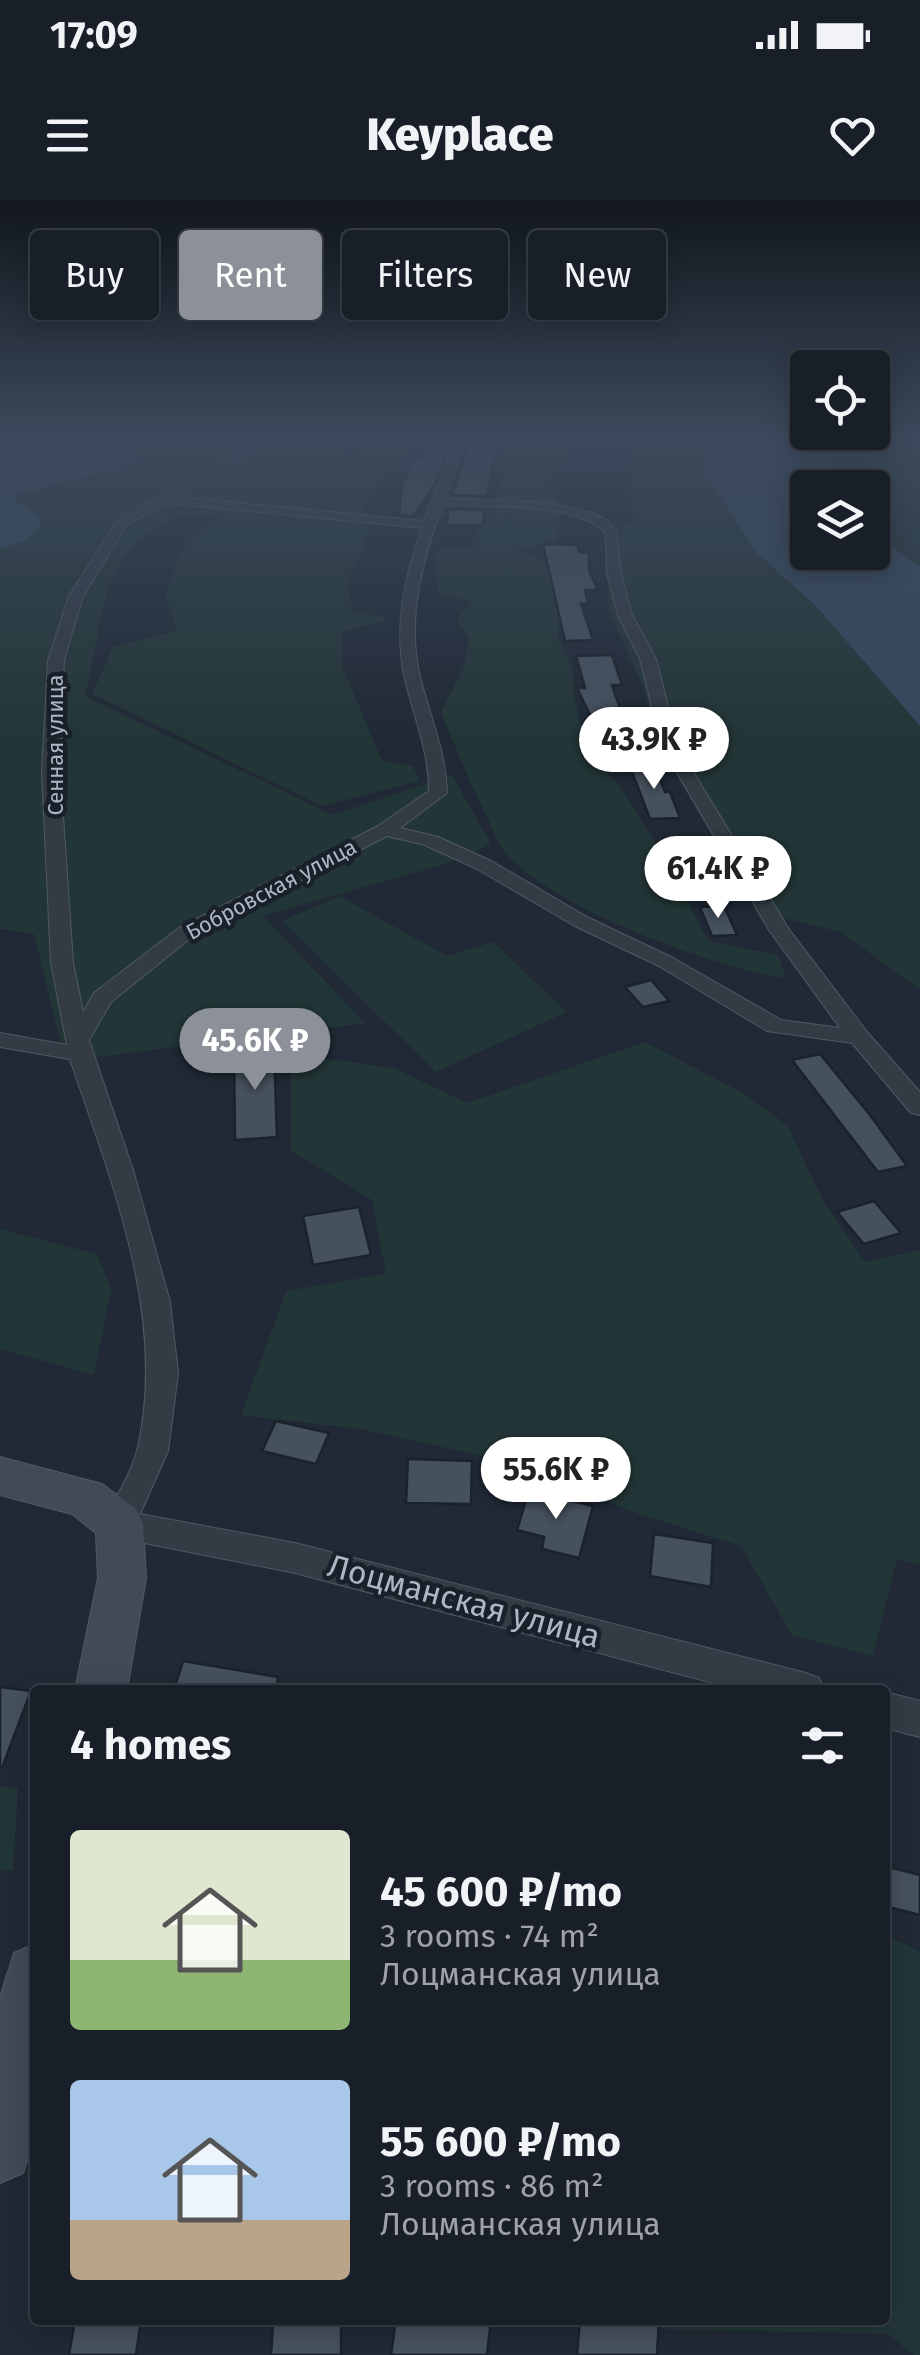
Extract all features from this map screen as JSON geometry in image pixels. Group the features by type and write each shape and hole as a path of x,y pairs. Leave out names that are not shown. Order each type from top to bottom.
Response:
{"street":[{"name":"Сенная улица","path":"79,1047 62,963 52,772 56,660 76,596 110,536"},
{"name":"Бобровская улица","path":"79,1047 102,998 186,932 385,830 438,793 439,771 419,711 408,654 409,596 427,536"},
{"path":"612,536 614,573 621,601 648,659 670,747 779,930 859,1037 920,1107"},
{"name":"Бобровская улица","path":"385,830 431,840 464,855 582,922 666,962 775,1026 859,1037"},
{"path":"0,1040 79,1047 120,1170 156,1302 163,1373 153,1452 119,1524 122,1578 102,1685"},
{"name":"Лоцманская улица","path":"0,1476 86,1498 119,1524 295,1558 787,1685"},
{"path":"890,1711 920,1720"},
{"path":"0,2150 30,1999"}],"shaded area":[{"path":"0,536 145,536 126,555 112,579 85,696 333,815 452,775 491,844 449,863 263,916 365,1023 65,1061 34,934 0,929"},
{"path":"196,536 367,536 350,577 353,611 383,617 385,621 343,632 342,665 382,761 413,766 420,781 322,806 92,694 113,647 177,630 166,596 183,547"},
{"path":"474,536 556,536 555,543 515,549 550,563 562,606 558,637 573,669 574,696 588,754 620,786 667,862 708,941 778,955 786,978 718,962 635,932 557,893 504,851 441,712 464,667 469,637 457,620 472,601 438,595 433,550 478,545 471,539"},
{"path":"603,536 746,536 758,554 816,606 920,726 920,990 841,932 758,912 660,747 642,684 610,614"},
{"path":"890,536 920,536 920,567 894,550"},
{"path":"339,896 447,956 493,942 567,1012 436,1072 282,921"},
{"path":"645,1042 741,1092 787,1125 824,1202 865,1262 920,1250 920,1565 897,1559 873,1656 792,1635 741,1546 633,1512 506,1461 360,1429 241,1415 286,1291 386,1274 372,1200 290,1150 291,1054 394,1068 467,1103"},
{"path":"0,1229 97,1254 111,1289 94,1375 0,1349"},
{"path":"0,1786 18,1788 13,1870 0,1870"},
{"path":"890,1937 920,1952 920,2355 914,2355 888,2334 472,2325 890,2325"}],"water":[{"path":"0,536 32,536 26,540 0,549"},
{"path":"746,536 790,536 790,570 890,570 890,545 920,567 920,726 816,606 758,554"}],"building":[{"path":"543,544 578,545 579,552 589,553 589,571 598,590 585,590 588,604 581,604 593,640 565,641"},
{"path":"612,655 622,685 612,685 636,755 610,756 577,688 585,688 576,656"},
{"path":"654,763 680,818 650,819 629,764"},
{"path":"724,906 737,935 712,936 700,907"},
{"path":"651,980 669,1001 643,1007 625,987"},
{"path":"274,1046 277,1137 235,1140 234,1049"},
{"path":"820,1054 907,1166 878,1172 792,1060"},
{"path":"874,1201 901,1233 864,1244 837,1212"},
{"path":"359,1207 371,1255 313,1265 303,1216"},
{"path":"276,1421 329,1433 316,1464 262,1451"},
{"path":"408,1459 472,1461 471,1504 406,1503"},
{"path":"529,1490 593,1506 579,1558 542,1549 544,1537 517,1530"},
{"path":"654,1534 713,1543 711,1587 650,1576"},
{"path":"183,1661 278,1677 277,1685 176,1685"},
{"path":"0,1687 30,1691 2,1768"},
{"path":"890,1867 920,1875 920,1915 890,1907"},
{"path":"74,2325 140,2325 136,2355 69,2355"},
{"path":"273,2325 341,2325 341,2355 271,2355"},
{"path":"395,2325 490,2325 487,2355 391,2355"},
{"path":"580,2325 659,2325 657,2355 577,2355"}]}
